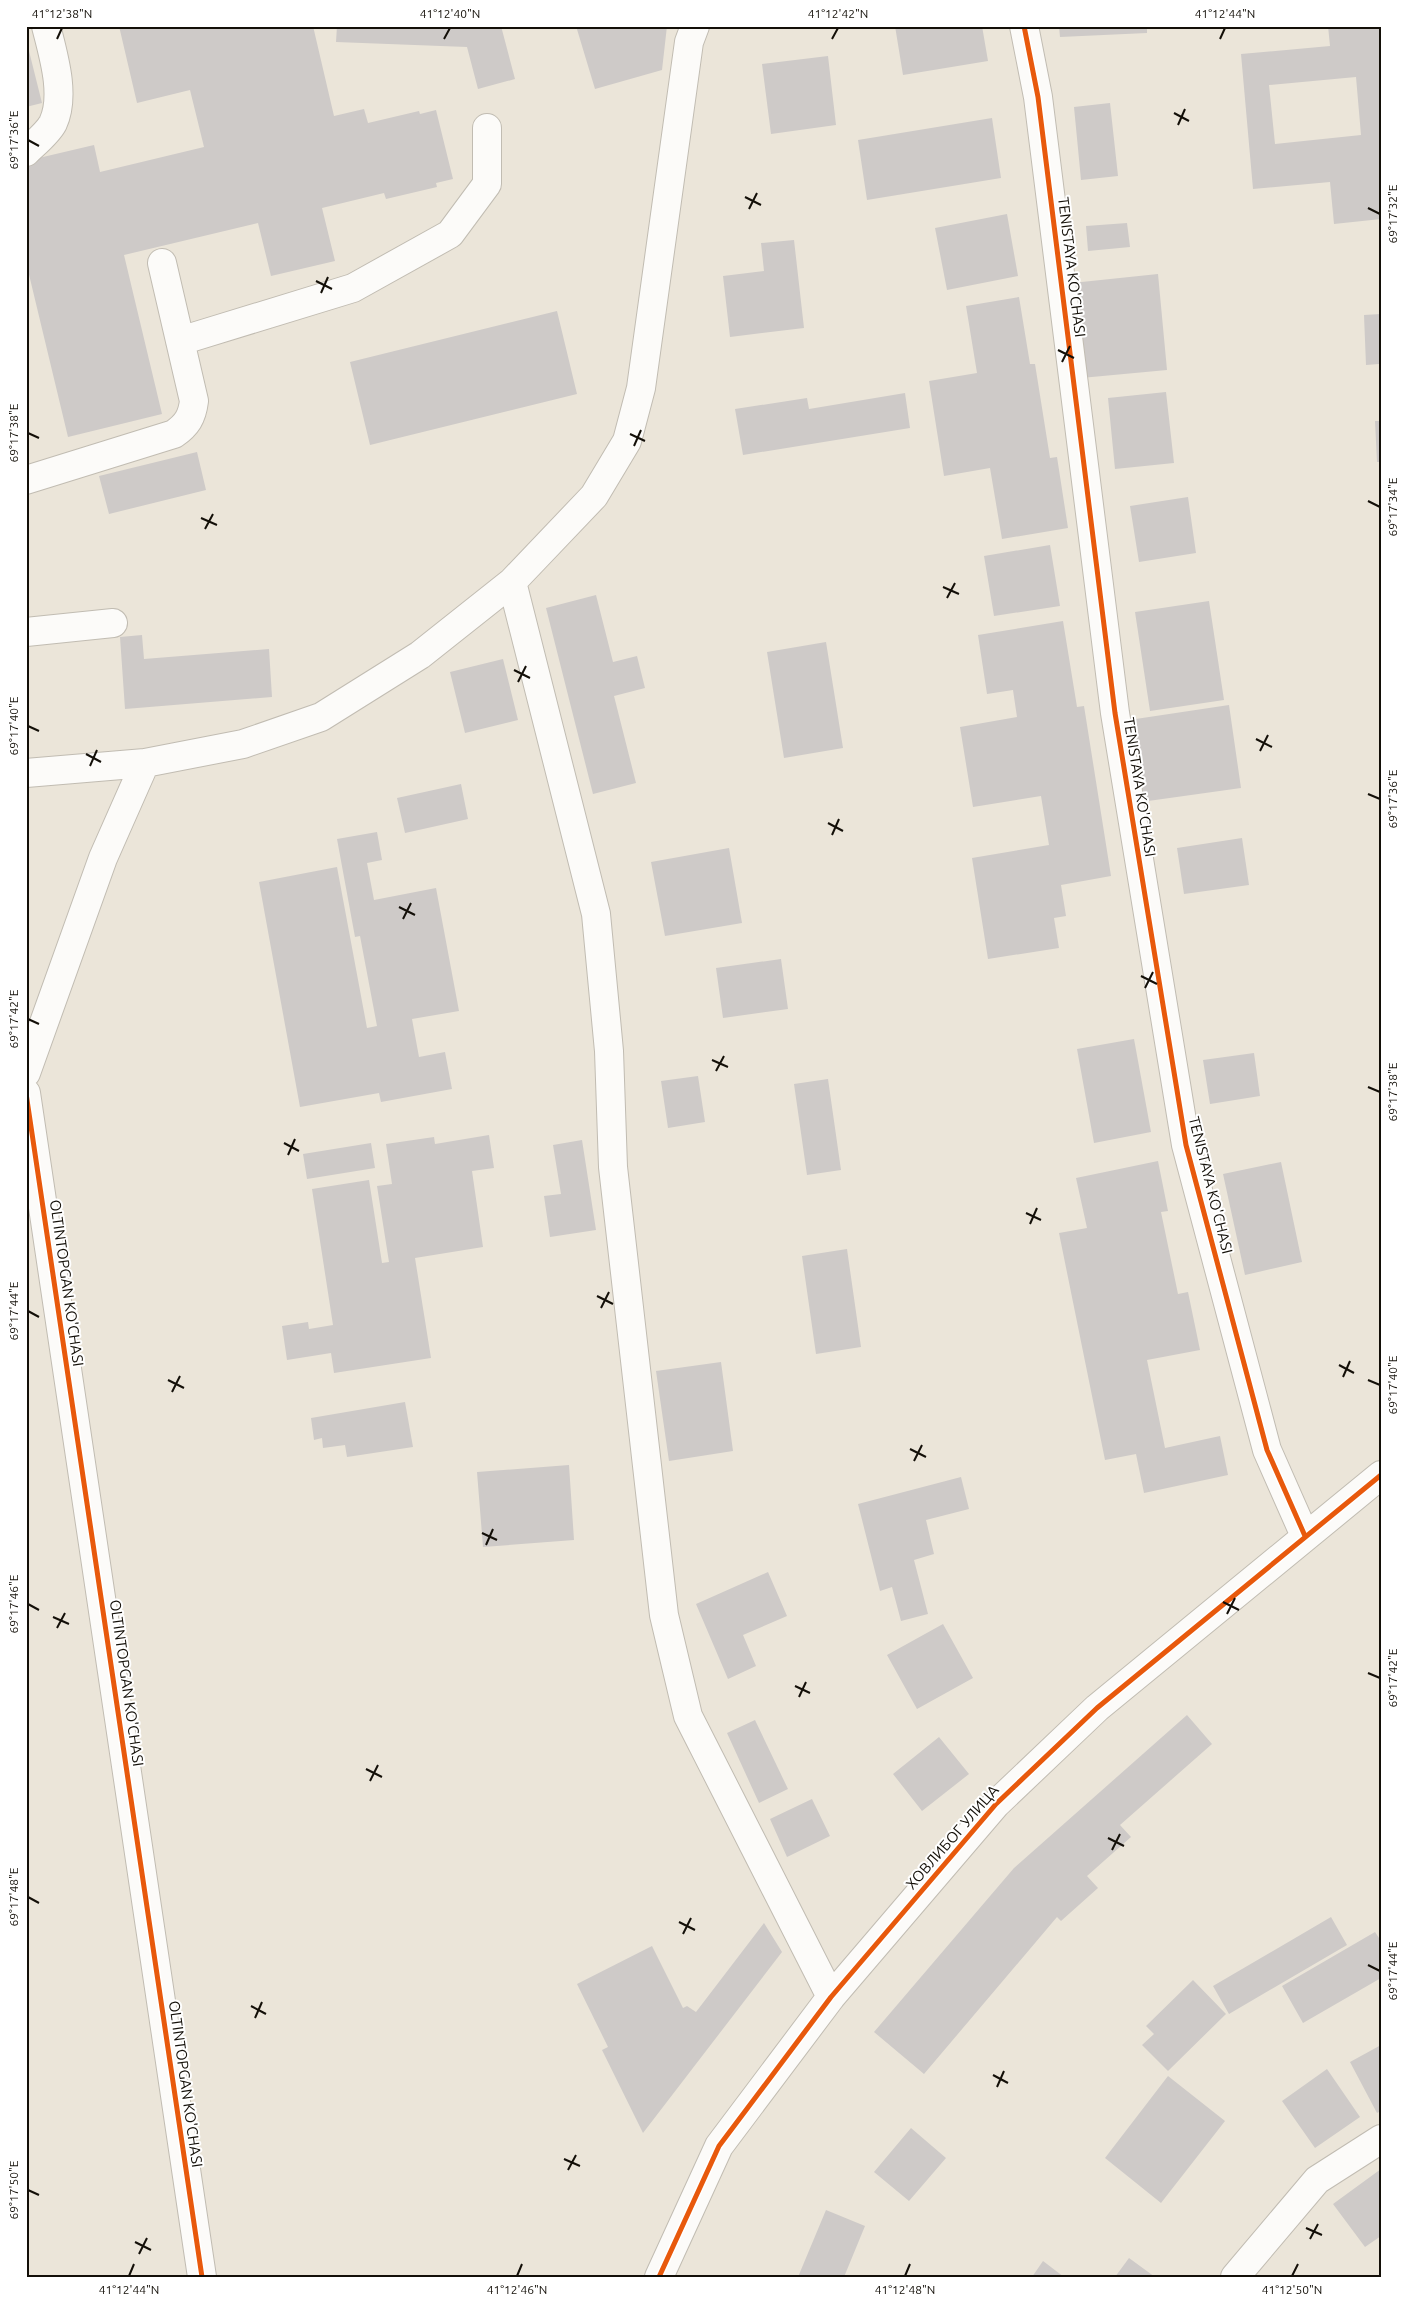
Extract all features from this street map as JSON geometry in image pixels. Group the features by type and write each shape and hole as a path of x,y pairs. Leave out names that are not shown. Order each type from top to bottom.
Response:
{"street":[{"path":"26,152 53,123 57,104 59,85 46,26"},
{"path":"26,773 146,763 243,744 321,717 420,655 512,582 594,496 627,441 640,388 689,42 695,26"},
{"name":"TENISTAYA KO'CHASI","path":"1024,26 1038,97 1115,713 1186,1145 1267,1450 1305,1536"},
{"path":"180,341 353,288 450,234 487,184 487,128"},
{"path":"26,480 174,434 185,426 192,413 194,401 162,263"},
{"path":"512,582 596,914 609,1051 613,1168 664,1615 688,1716 831,1997"},
{"path":"26,632 113,623"},
{"path":"26,1073 103,858 146,763"},
{"name":"OLTINTOPGAN KO'CHASI","path":"26,1093 202,2277"},
{"name":"ХОВЛИБОГ УЛИЦА","path":"659,2277 719,2146 831,1997 996,1804 1097,1708 1381,1475"},
{"path":"1235,2277 1317,2180 1381,2140"}],"building":[{"path":"119,26 313,26 334,116 364,109 368,123 419,111 420,114 436,110 453,179 436,183 437,187 386,199 384,193 322,208 335,261 271,276 258,223 124,255 162,414 68,437 26,262 26,161 94,145 100,172 204,147 190,90 137,103"},
{"path":"337,26 501,26 515,79 478,89 467,47 336,42"},
{"path":"576,26 667,26 662,70 595,89"},
{"path":"895,26 982,26 988,61 903,75"},
{"path":"1059,26 1147,26 1147,33 1060,37"},
{"path":"1328,26 1381,26 1381,219 1334,224 1330,182 1253,189 1241,54 1330,46","holes":["1356,77 1361,135 1275,144 1269,85"]},
{"path":"26,39 42,103 26,107"},
{"path":"828,56 836,125 771,134 762,64"},
{"path":"1110,103 1118,176 1081,180 1074,107"},
{"path":"992,118 1001,178 867,200 858,140"},
{"path":"1007,214 1018,276 947,290 935,228"},
{"path":"1127,223 1130,247 1088,251 1086,226"},
{"path":"794,240 804,328 730,337 723,276 764,271 761,243"},
{"path":"1158,274 1167,370 1081,378 1072,283"},
{"path":"1019,297 1030,364 1035,364 1050,458 1057,457 1068,528 1002,539 990,468 944,476 929,381 977,373 966,306"},
{"path":"557,311 577,394 370,445 350,362"},
{"path":"1381,314 1381,375 1379,375 1379,364 1366,365 1364,315"},
{"path":"1166,392 1174,463 1115,469 1108,398"},
{"path":"905,393 910,428 743,455 735,409 807,398 809,409"},
{"path":"1375,421 1381,421 1381,462 1377,462"},
{"path":"197,452 206,490 109,514 99,476"},
{"path":"1188,497 1196,553 1139,562 1130,506"},
{"path":"1050,545 1060,606 994,616 984,556"},
{"path":"596,595 613,662 637,656 645,688 614,696 636,783 593,794 546,608"},
{"path":"1209,601 1224,700 1150,711 1135,612"},
{"path":"1063,621 1077,707 1084,706 1111,876 1061,885 1066,916 1054,918 1059,948 988,959 972,858 1049,845 1041,796 973,807 960,727 1017,717 1013,690 987,694 978,635"},
{"path":"142,635 144,659 269,649 272,697 125,709 120,637"},
{"path":"826,642 843,748 784,758 767,652"},
{"path":"503,659 518,720 465,733 450,672"},
{"path":"1229,705 1241,788 1141,802 1129,720"},
{"path":"461,784 468,819 405,833 397,798"},
{"path":"377,832 382,860 367,863 374,900 436,888 459,1011 412,1019 419,1057 445,1052 452,1089 381,1102 379,1093 300,1107 259,882 337,867 367,1028 377,1026 360,936 355,937 337,839"},
{"path":"1242,838 1249,885 1184,894 1177,848"},
{"path":"729,848 742,923 665,936 651,862"},
{"path":"781,959 788,1009 723,1018 716,968"},
{"path":"1134,1039 1151,1132 1094,1143 1077,1049"},
{"path":"1254,1053 1260,1096 1210,1104 1203,1060"},
{"path":"698,1076 705,1122 668,1128 661,1081"},
{"path":"828,1079 841,1170 807,1175 794,1084"},
{"path":"489,1135 494,1168 472,1171 483,1247 415,1258 431,1358 334,1373 331,1353 287,1360 282,1326 308,1322 309,1329 333,1325 312,1189 369,1180 382,1263 389,1262 377,1186 392,1184 386,1144 434,1137 435,1144"},
{"path":"582,1140 596,1230 550,1237 544,1196 561,1194 553,1145"},
{"path":"371,1143 375,1168 307,1179 303,1154"},
{"path":"1158,1161 1168,1211 1161,1212 1178,1294 1188,1292 1200,1350 1147,1360 1165,1448 1220,1436 1228,1475 1144,1493 1136,1454 1105,1460 1059,1233 1087,1228 1076,1178"},
{"path":"1281,1162 1302,1262 1245,1275 1223,1174"},
{"path":"847,1249 861,1347 816,1354 802,1256"},
{"path":"721,1362 733,1451 669,1461 656,1371"},
{"path":"405,1402 413,1447 347,1457 345,1445 323,1448 322,1438 314,1440 311,1418"},
{"path":"569,1465 574,1540 483,1547 477,1472"},
{"path":"961,1477 969,1509 926,1520 934,1554 914,1560 928,1614 901,1621 892,1587 880,1591 858,1504"},
{"path":"768,1572 787,1616 743,1635 756,1666 728,1679 696,1604"},
{"path":"943,1624 973,1678 917,1709 887,1655"},
{"path":"1187,1715 1212,1744 1120,1825 1131,1837 1087,1876 1098,1888 1061,1921 1057,1917 924,2074 874,2032 1014,1868"},
{"path":"755,1720 788,1789 759,1803 727,1733"},
{"path":"939,1737 969,1774 922,1811 893,1774"},
{"path":"812,1799 830,1836 787,1857 770,1819"},
{"path":"1331,1917 1347,1945 1229,2014 1213,1986"},
{"path":"764,1923 782,1952 643,2133 602,2050 608,2047 577,1984 652,1946 683,2008 687,2006 696,2012"},
{"path":"1375,1932 1381,1941 1381,1978 1303,2023 1282,1986"},
{"path":"1193,1980 1226,2014 1168,2071 1142,2045 1154,2034 1146,2026"},
{"path":"1381,2045 1381,2111 1377,2113 1350,2062"},
{"path":"1327,2069 1360,2117 1315,2148 1282,2101"},
{"path":"1168,2076 1225,2121 1161,2203 1105,2158"},
{"path":"911,2128 946,2158 909,2201 874,2172"},
{"path":"1381,2169 1381,2236 1365,2247 1333,2204"},
{"path":"826,2210 865,2226 844,2277 798,2277"},
{"path":"1129,2258 1155,2277 1115,2277"},
{"path":"1043,2261 1064,2277 1032,2277"}],"cycle path":[{"path":"1024,26 1038,97 1115,713 1186,1145 1267,1450 1305,1536"},
{"path":"26,1093 202,2277"},
{"path":"659,2277 719,2146 831,1997 996,1804 1097,1708 1381,1475"}]}
